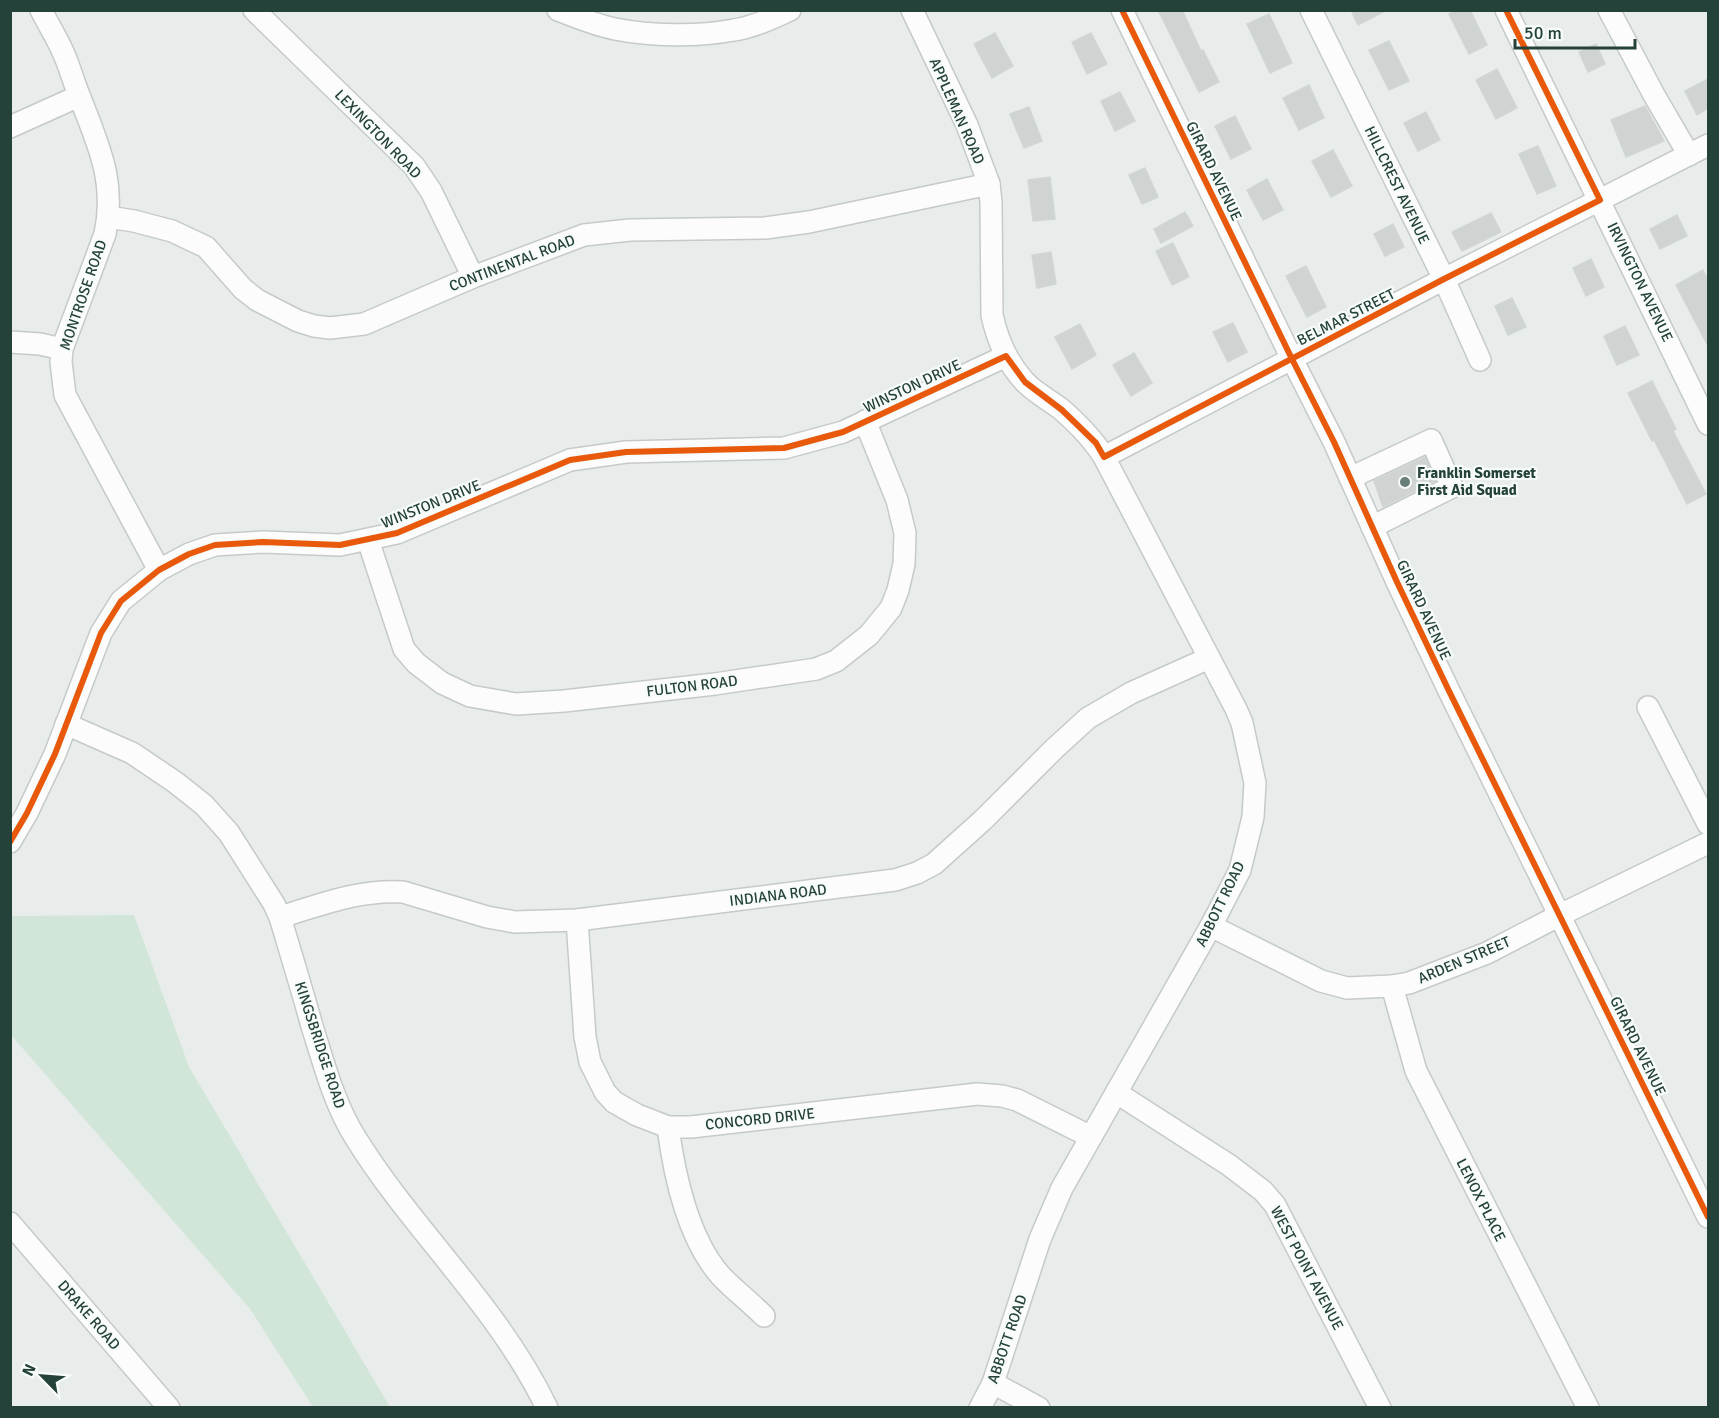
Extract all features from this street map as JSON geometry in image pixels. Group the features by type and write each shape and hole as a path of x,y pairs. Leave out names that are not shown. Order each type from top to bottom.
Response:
{"street":[{"name":"MONTROSE ROAD","path":"41,10 63,51 100,148 109,198 105,234 62,349 61,362 65,395 159,570"},
{"name":"LEXINGTON ROAD","path":"254,10 414,166 431,191 473,278"},
{"path":"558,10 616,29 679,35 734,30 764,22 790,10"},
{"name":"APPLEMAN ROAD","path":"912,10 967,125 988,184 991,202 992,315 1006,356"},
{"name":"GIRARD AVENUE","path":"1122,10 1334,442 1440,671 1708,1217"},
{"name":"HILLCREST AVENUE","path":"1311,10 1444,279 1480,360"},
{"name":"IRVINGTON AVENUE","path":"1506,10 1708,424"},
{"path":"1609,10 1689,155"},
{"path":"10,127 79,96"},
{"name":"BELMAR STREET","path":"1104,457 1444,279 1708,146"},
{"name":"CONTINENTAL ROAD","path":"108,217 134,220 172,231 206,247 243,289 257,300 298,321 330,328 364,324 473,278 584,236 630,230 776,227 988,184"},
{"path":"10,342 40,344 62,349"},
{"name":"WINSTON DRIVE","path":"10,842 27,813 55,754 101,633 121,601 159,570 189,554 215,545 263,542 340,545 397,533 570,460 626,452 784,448 843,432 1006,356"},
{"name":"ABBOTT ROAD","path":"980,1407 993,1383 1040,1239 1062,1188 1211,926 1240,870 1253,817 1255,783 1242,723 1236,709 1096,443 1062,410 1025,382 1006,356"},
{"name":"FULTON ROAD","path":"368,540 404,649 416,663 442,683 470,696 516,704 564,701 715,684 816,669 836,661 869,635 891,608 904,564 905,533 897,500 865,421"},
{"path":"1350,478 1431,440 1452,487 1372,527"},
{"name":"INDIANA ROAD","path":"280,917 361,894 388,891 403,892 486,917 515,922 577,920 895,880 917,873 934,864 1088,718 1131,693 1209,658"},
{"path":"1648,707 1708,824"},
{"name":"KINGSBRIDGE ROAD","path":"66,724 132,753 204,805 229,833 280,917 326,1071 340,1109 354,1135 375,1168 503,1331 547,1407"},
{"name":"ARDEN STREET","path":"1211,926 1321,981 1347,988 1392,986 1409,983 1487,953 1708,843"},
{"name":"CONCORD DRIVE","path":"577,920 585,1037 590,1062 604,1092 637,1115 668,1127 691,1127 977,1094 1017,1100 1091,1137"},
{"name":"LENOX PLACE","path":"1392,986 1416,1071 1588,1407"},
{"name":"WEST POINT AVENUE","path":"1117,1093 1229,1165 1263,1191 1275,1204 1380,1407"},
{"path":"668,1127 673,1163 682,1200 702,1248 720,1274 764,1316"},
{"name":"DRAKE ROAD","path":"10,1223 169,1407"},
{"path":"993,1383 1039,1407"}],"green space":[{"path":"134,915 189,1067 390,1407 313,1407 250,1309 11,1035 11,916"}],"building":[{"path":"1158,10 1182,10 1201,51 1203,50 1219,82 1199,92"},
{"path":"1351,10 1387,10 1358,25"},
{"path":"1456,10 1470,10 1487,45 1469,54 1449,14"},
{"path":"1269,14 1292,63 1270,73 1247,24"},
{"path":"995,33 1013,66 992,78 974,44"},
{"path":"1091,33 1107,64 1087,74 1072,42"},
{"path":"1389,41 1409,81 1389,90 1369,50"},
{"path":"1596,44 1605,64 1588,72 1579,52"},
{"path":"1497,69 1517,108 1496,119 1476,80"},
{"path":"1708,79 1708,108 1697,115 1685,91"},
{"path":"1309,85 1324,118 1299,130 1283,98"},
{"path":"1120,92 1135,121 1115,131 1101,101"},
{"path":"1645,106 1664,141 1626,157 1611,120"},
{"path":"1029,107 1042,141 1024,148 1010,114"},
{"path":"1426,112 1440,140 1418,151 1404,123"},
{"path":"1235,116 1251,149 1231,159 1215,126"},
{"path":"1538,146 1556,186 1537,194 1519,154"},
{"path":"1333,150 1352,186 1331,197 1312,161"},
{"path":"1145,168 1158,197 1142,204 1129,175"},
{"path":"1050,177 1055,219 1033,221 1028,180"},
{"path":"1267,179 1283,210 1263,220 1247,190"},
{"path":"1185,212 1193,226 1161,243 1154,229"},
{"path":"1491,213 1501,232 1462,251 1452,232"},
{"path":"1677,215 1687,236 1660,249 1650,229"},
{"path":"1393,224 1404,247 1385,256 1374,234"},
{"path":"1173,243 1189,277 1172,285 1156,251"},
{"path":"1051,252 1056,284 1037,288 1032,255"},
{"path":"1591,259 1604,287 1586,296 1573,268"},
{"path":"1306,266 1326,307 1307,317 1286,276"},
{"path":"1703,270 1708,281 1708,346 1676,285"},
{"path":"1512,298 1526,327 1508,335 1495,306"},
{"path":"1233,323 1247,352 1228,362 1213,332"},
{"path":"1080,324 1096,355 1072,369 1055,337"},
{"path":"1625,326 1639,355 1617,365 1604,336"},
{"path":"1134,353 1152,383 1131,396 1113,365"},
{"path":"1652,381 1676,429 1673,431 1706,494 1687,504 1628,393"},
{"name":"Franklin Somerset First Aid Squad","path":"1425,457 1435,481 1383,507 1374,481"}],"cycle path":[{"path":"1122,10 1334,442 1449,691 1708,1217"},
{"path":"10,842 27,813 55,754 101,633 121,601 159,570 189,554 215,545 263,542 340,545 397,533 570,460 626,452 784,448 843,432 1006,356 1025,382 1062,410 1096,443 1104,457 1600,200 1506,10"}],"place":[{"name":"Franklin Somerset First Aid Squad","path":"1405,482"}]}
